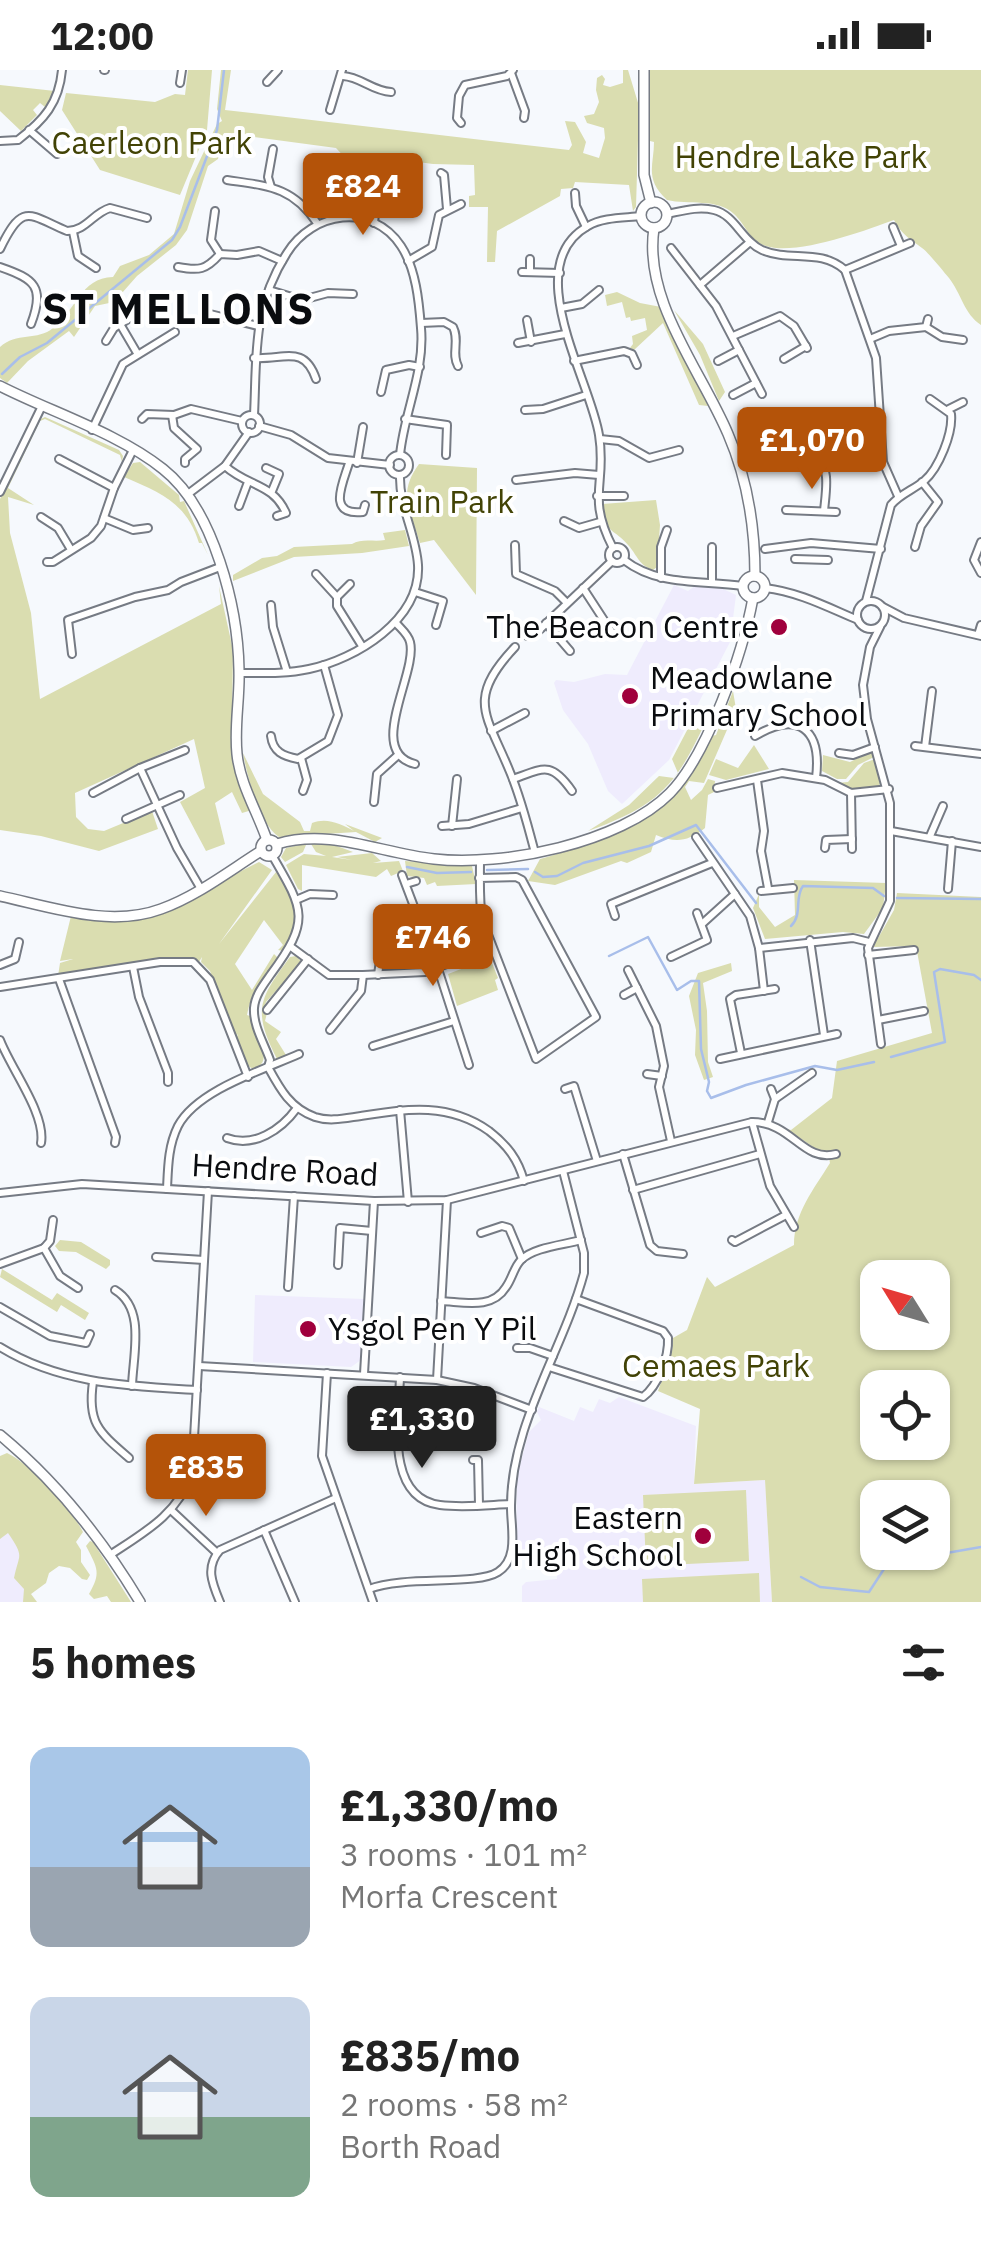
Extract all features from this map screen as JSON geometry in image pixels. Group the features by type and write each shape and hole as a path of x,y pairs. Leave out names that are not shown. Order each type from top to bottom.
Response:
{"street":[{"path":"0,141 18,140 56,102 62,70"},
{"path":"180,83 182,70"},
{"path":"267,82 278,70"},
{"path":"644,70 644,162 652,203"},
{"path":"460,123 459,96 465,86 512,72 524,118"},
{"path":"330,110 342,73 391,92"},
{"path":"29,130 57,154"},
{"path":"271,187 268,177 273,149"},
{"path":"441,173 447,209"},
{"path":"226,180 288,193 306,207 316,224"},
{"path":"374,223 378,186 375,183"},
{"path":"575,193 576,206 586,227"},
{"path":"641,216 645,206 652,203 660,204 667,214"},
{"path":"408,261 432,247 436,219 461,204"},
{"path":"73,232 110,208 147,218"},
{"path":"667,214 693,208 715,210 750,242 769,252 813,255 845,270 880,374 880,428 886,473 898,496"},
{"path":"215,212 211,240 220,254"},
{"path":"641,216 647,226 654,228 662,225 667,214"},
{"path":"0,249 3,237 16,222 32,215 73,232"},
{"path":"390,465 328,458 291,436 259,426 254,415 254,358 269,290 298,238 316,224 349,216 374,223 396,239 408,261 421,323 420,367 400,455"},
{"path":"613,548 600,522 600,439 565,334 560,273 568,245 586,227 641,216"},
{"path":"845,270 906,244 893,227"},
{"path":"654,228 653,263 663,298 727,430 745,481 756,576 765,588 761,596 753,598 745,594 744,586 746,580 756,576"},
{"path":"73,232 78,256 96,268"},
{"path":"700,285 750,242"},
{"path":"671,248 733,336 762,394"},
{"path":"220,254 259,251 282,261"},
{"path":"178,267 198,271 209,267 220,254"},
{"path":"530,258 526,272 560,273"},
{"path":"0,268 22,275 36,289 39,301 32,324"},
{"path":"269,290 302,300 328,293 353,294"},
{"path":"561,308 582,304 599,290"},
{"path":"106,342 120,324 139,312"},
{"path":"206,318 210,314 258,326"},
{"path":"733,336 780,316 794,326 807,347 784,359"},
{"path":"527,320 531,342"},
{"path":"421,323 444,322 453,328 454,359 458,366"},
{"path":"870,338 927,323 942,337 963,340"},
{"path":"120,324 137,352"},
{"path":"92,430 124,364 137,352 174,332"},
{"path":"518,344 565,334"},
{"path":"718,361 740,350"},
{"path":"574,360 624,351 632,354 637,365"},
{"path":"254,358 300,356 310,363 316,379"},
{"path":"381,392 386,370 408,365 420,367"},
{"path":"733,395 756,383"},
{"path":"0,386 161,467 188,494 220,567 235,623 238,758 296,900 299,926 291,947 261,988 255,1003 256,1024 269,1056 268,1067 284,1096 297,1108 328,1120 434,1109 474,1122 513,1154 524,1181"},
{"path":"526,410 543,409 586,395"},
{"path":"858,620 873,584 891,505 932,470 950,430 948,409 930,399"},
{"path":"948,409 963,402"},
{"path":"0,492 42,406"},
{"path":"142,419 147,414 172,415 191,409 242,421"},
{"path":"172,415 174,428 197,449 185,458 185,464"},
{"path":"242,421 254,415"},
{"path":"406,418 447,425 446,455"},
{"path":"242,421 249,432 259,426"},
{"path":"824,512 827,480 821,434 834,422 880,428"},
{"path":"363,427 340,504 357,513 363,512 365,505"},
{"path":"188,494 225,466 249,432"},
{"path":"600,439 619,441 649,458 678,450"},
{"path":"773,442 778,449 820,446"},
{"path":"47,562 91,538 104,518 133,450"},
{"path":"400,455 390,465 400,475"},
{"path":"239,673 286,672 324,665 396,623 415,592 417,556 402,502 400,475 409,466 400,455"},
{"path":"59,459 114,488"},
{"path":"225,466 248,482 272,491 286,512 278,516"},
{"path":"266,468 279,474 272,491"},
{"path":"516,480 574,472 598,474"},
{"path":"239,506 248,482"},
{"path":"915,547 920,526 938,502 922,482"},
{"path":"597,496 624,496"},
{"path":"786,510 836,512"},
{"path":"41,517 58,528 70,548"},
{"path":"104,518 133,530 148,528"},
{"path":"564,521 579,528 600,522"},
{"path":"661,578 666,530"},
{"path":"981,542 974,560 981,574"},
{"path":"764,549 804,544 881,549"},
{"path":"804,544 800,558 828,560"},
{"path":"515,546 516,574 555,591 567,603"},
{"path":"613,548 624,550 624,560"},
{"path":"613,548 609,555 612,561 616,564 624,560"},
{"path":"712,548 712,582"},
{"path":"624,560 661,578 744,586"},
{"path":"527,636 532,636 612,561"},
{"path":"72,654 68,620 168,590 220,567"},
{"path":"316,574 337,597 338,606 362,646"},
{"path":"337,597 350,584"},
{"path":"873,584 882,605 882,624 870,646 864,703 888,789 891,832 888,910 869,942 868,955 881,1044"},
{"path":"583,588 611,631"},
{"path":"765,588 790,592 841,610 865,628 870,646"},
{"path":"415,592 443,602 436,625"},
{"path":"0,896 115,917 154,912 201,889 261,851 297,839 322,838 432,859 480,860 535,853 638,817 678,784 692,761 735,667 753,598"},
{"path":"841,610 864,604 882,605 904,618 979,636 981,625"},
{"path":"271,605 286,672"},
{"path":"110,606 114,616"},
{"path":"865,628 904,618"},
{"path":"374,802 377,774 397,756 398,706 411,648 396,623"},
{"path":"546,623 570,651"},
{"path":"515,647 496,668 486,690 485,716 513,779 535,853"},
{"path":"272,736 272,745 278,752 301,758 328,742 337,722 336,704 324,665"},
{"path":"925,747 928,697"},
{"path":"491,731 525,713"},
{"path":"755,736 779,723 799,727 817,748 816,778"},
{"path":"916,746 981,754"},
{"path":"839,753 853,755 875,747"},
{"path":"93,793 184,750"},
{"path":"397,756 415,764"},
{"path":"301,758 307,780 303,792"},
{"path":"140,768 201,889"},
{"path":"513,779 553,769 572,790"},
{"path":"718,788 782,772 816,778 851,793 888,789"},
{"path":"452,826 457,779"},
{"path":"757,780 764,831 764,890 794,888"},
{"path":"851,793 852,850"},
{"path":"126,819 180,794"},
{"path":"930,836 942,806"},
{"path":"442,826 522,808"},
{"path":"891,832 981,847"},
{"path":"696,837 750,916 764,990"},
{"path":"825,848 826,840 852,840"},
{"path":"948,890 952,842"},
{"path":"480,860 480,878 482,918 537,1061 596,1017 522,880 480,878"},
{"path":"616,916 611,904 712,863"},
{"path":"402,874 438,968 468,1066"},
{"path":"406,884 416,881"},
{"path":"296,900 310,894 334,895"},
{"path":"702,924 736,894"},
{"path":"670,957 708,940 697,913"},
{"path":"378,975 381,953 426,936"},
{"path":"759,948 810,940 853,938 869,942"},
{"path":"810,940 824,1036"},
{"path":"0,965 14,959 19,942"},
{"path":"291,947 329,976 425,972 492,947"},
{"path":"868,955 914,950"},
{"path":"267,1010 308,959"},
{"path":"0,988 177,960 193,962 210,980 248,1077"},
{"path":"134,967 138,994 168,1082"},
{"path":"628,970 656,1026 664,1066 659,1087 671,1141"},
{"path":"330,1030 361,991 363,975"},
{"path":"58,979 115,1143"},
{"path":"624,996 638,988"},
{"path":"742,1053 729,1002 736,995 775,990"},
{"path":"878,1020 924,1011"},
{"path":"373,1046 454,1021"},
{"path":"385,1030 388,1042"},
{"path":"720,1059 837,1034"},
{"path":"0,1040 33,1108 43,1134 41,1144"},
{"path":"166,1188 170,1153 181,1121 200,1101 299,1054"},
{"path":"812,1073 775,1099 768,1122 816,1154 836,1154"},
{"path":"647,1074 662,1076"},
{"path":"565,1089 574,1086 597,1160"},
{"path":"770,1089 775,1099"},
{"path":"227,1138 245,1142 273,1132 297,1108"},
{"path":"400,1110 408,1202"},
{"path":"752,1122 770,1186 794,1227"},
{"name":"Hendre Road","path":"0,1192 70,1184 374,1201 447,1200 671,1141 752,1122 768,1122"},
{"path":"623,1154 650,1244 657,1252 683,1254"},
{"path":"633,1190 760,1154"},
{"path":"369,1589 394,1582 485,1577 500,1572 510,1558 510,1504 516,1458 576,1299 585,1263 563,1170"},
{"path":"110,1555 172,1511 192,1473 208,1191"},
{"path":"288,1287 294,1196"},
{"path":"437,1380 447,1200"},
{"path":"364,1374 374,1201"},
{"path":"732,1240 735,1242 786,1215"},
{"path":"0,1264 44,1248 50,1242 53,1220"},
{"path":"482,1234 502,1226 509,1228 522,1259"},
{"path":"338,1265 340,1228 372,1231"},
{"path":"441,1301 481,1304 493,1300 504,1291 522,1259 581,1240"},
{"path":"44,1248 60,1276 78,1288"},
{"path":"156,1257 204,1260"},
{"path":"115,1290 128,1298 134,1313 132,1386"},
{"path":"549,1367 642,1398 653,1389 668,1350 668,1338 663,1332 576,1299"},
{"path":"0,1308 58,1338 86,1343 90,1334"},
{"path":"0,1347 30,1364 93,1382 197,1390"},
{"path":"517,1348 553,1356"},
{"path":"198,1366 437,1380 474,1388 532,1410"},
{"path":"327,1373 322,1456 374,1602"},
{"path":"400,1377 398,1446 407,1482 416,1494 431,1503 510,1504"},
{"path":"93,1382 90,1405 96,1425 129,1458"},
{"path":"0,1435 62,1494 110,1555 140,1602"},
{"path":"473,1460 478,1460 479,1505"},
{"path":"220,1602 210,1572 217,1553 227,1545 336,1498"},
{"path":"172,1511 217,1553"},
{"path":"264,1530 294,1602"}],"shaded area":[{"name":"Meadowlane Primary School","path":"674,585 688,591 695,586 721,588 736,595 730,642 669,760 622,804 608,791 588,744 563,710 554,683 605,674 627,675"},
{"name":"Ysgol Pen Y Pil","path":"255,1295 364,1299 361,1360 351,1367 253,1362"},
{"path":"619,1397 696,1426 694,1484 765,1480 772,1602 522,1602 522,1586 526,1582 557,1579 555,1552 516,1553 517,1475 529,1432 541,1420 539,1407 574,1421 580,1407 593,1412 599,1399 610,1403"},
{"path":"0,1526 25,1550 25,1602 0,1602"}],"green space":[{"name":"Caerleon Park","path":"188,70 212,70 207,130 180,195 100,170 62,110 66,93 155,102 175,94 185,95"},
{"path":"221,70 231,70 225,110 569,150 572,145 565,121 575,122 586,142 583,153 599,158 604,128 587,123 584,116 594,114 599,102 597,78 602,75 603,85 610,87 623,83 623,70 628,70 639,106 636,207 633,211 629,185 575,182 573,188 561,189 560,196 497,231 495,262 487,262 488,207 469,207 469,196 475,195 474,165 357,154 348,161 336,148 224,133 218,159 208,166 187,230 176,245 137,276 114,302 95,306 74,337 69,331 28,361 7,383 0,378 0,347 47,332 93,283 113,277 120,266 149,255 174,234 190,181 222,121 217,109"},
{"name":"Hendre Lake Park","path":"648,70 981,70 981,325 949,278 894,220 830,241 779,248 756,240 738,218 720,206 667,200 653,178"},
{"name":"Caerleon Park","path":"0,85 55,91 45,107 40,103 33,110 37,115 21,131 0,111"},
{"path":"617,292 661,307 708,406 699,405 663,323 634,350 630,348 632,336 647,330 645,318 626,318 622,302 607,306 605,295"},
{"path":"674,310 703,344 725,392 719,401 700,355"},
{"path":"45,417 119,450 123,456 122,462 120,455 45,419 40,421 8,488 34,505 8,497 10,533 31,613 40,699 221,604 219,586 233,650 232,722 252,810 242,813 232,792 215,803 225,844 206,851 180,802 205,788 194,739 75,793 76,817 88,829 104,831 152,811 158,829 99,851 0,830 0,499 39,420"},
{"path":"140,462 179,495 180,502 184,501 208,555 180,509 124,477 133,463"},
{"name":"Train Park","path":"419,464 477,468 476,595 434,540 420,543 407,493"},
{"path":"656,500 660,525 657,567 653,570 608,527 602,504"},
{"path":"405,530 409,546 294,557 233,581 233,575 262,558 294,547 385,540 383,533"},
{"path":"733,691 736,709 704,783 689,781 685,787 691,800 708,779 715,781 714,792 708,795 705,828 681,840 656,835 651,852 555,885 528,881 540,859 617,832 663,804 697,764 708,737 716,735"},
{"path":"705,708 710,712 678,773 672,759 695,715"},
{"path":"754,745 769,769 726,780 709,775 716,759 738,768"},
{"path":"872,751 874,757 858,765 846,779 822,771 823,755 850,762"},
{"path":"243,753 263,794 300,822 304,831 310,831 312,823 328,821 382,838 375,842 356,832 279,837 260,811"},
{"path":"875,759 879,786 856,790 836,783 848,782 864,763"},
{"path":"659,776 674,778 635,811 588,831 629,805"},
{"path":"312,842 329,843 353,852 332,857 352,860 337,857 372,853 381,861 373,863 399,861 403,871 391,876 387,869 376,877 302,865 302,891 286,865 304,854 326,856 316,852 311,844 285,862 281,857 286,848"},
{"path":"405,861 472,866 476,884 427,885 424,878 407,876"},
{"path":"259,862 272,870 219,944 276,872 289,892 295,920 283,951 278,950 283,945 264,920 235,964 252,990 274,954 278,958 249,1006 247,1015 264,1054 260,1065 253,1069 245,1064 236,1039 238,1034 235,1037 202,957 199,962 171,958 58,976 60,963 73,959 60,961 71,916 128,920 150,916 171,909"},
{"path":"794,880 886,883 883,908 864,934 843,932 765,939 753,908 759,894 759,907 775,927 795,915"},
{"name":"Cemaes Park","path":"897,893 981,897 981,1602 772,1602 765,1480 694,1484 700,1409 658,1391 673,1338 687,1330 707,1277 715,1287 794,1245 801,1212 830,1163 829,1158 787,1129 791,1130 832,1098 837,1061 932,1033 916,946 873,947 894,910"},
{"path":"420,941 430,966 381,968 383,955"},
{"path":"296,956 302,962 266,1002 264,1010 265,1021 281,1032 276,1039 286,1055 277,1059 264,1028 262,1005 280,971 290,957"},
{"path":"490,958 498,990 457,1006 448,974"},
{"path":"731,963 732,971 703,983 708,1062 713,1077 704,1080 695,1055 696,1030 689,996 698,973"},
{"path":"60,1240 81,1242 110,1260 110,1265 106,1269 76,1252 59,1251 55,1246"},
{"path":"2,1269 52,1300 57,1293 89,1313 85,1320 61,1305 57,1312 0,1277"},
{"path":"7,1453 49,1488 83,1532 76,1542 81,1562 90,1575 87,1580 70,1568 59,1566 31,1594 37,1602 23,1602 24,1589 14,1578 19,1552 8,1533 0,1539 0,1456"},
{"path":"746,1490 749,1561 646,1566 643,1495"},
{"path":"90,1541 131,1602 111,1602 107,1596 94,1599 89,1594 96,1576 86,1546"},
{"path":"759,1573 760,1602 643,1602 642,1579"}],"waterway":[{"path":"2,374 20,357 47,343 172,240 217,130 224,70"},
{"path":"535,872 543,877 557,876 583,863 649,846 696,825 756,903"},
{"path":"407,867 437,873 471,872"},
{"path":"487,870 528,869"},
{"path":"791,926 803,886 873,888 884,896"},
{"path":"897,898 981,899"},
{"path":"609,956 648,937 677,990 691,981 699,981 701,1049 711,1098 815,1066 837,1070 874,1062"},
{"path":"891,1057 945,1042 934,972 940,969 974,975 981,980"},
{"path":"801,1577 820,1587 869,1592 884,1569 895,1562 981,1547"}],"place":[{"name":"The Beacon Centre","path":"779,627"},
{"name":"Meadowlane Primary School","path":"630,696"},
{"name":"Ysgol Pen Y Pil","path":"308,1329"},
{"name":"Eastern High School","path":"703,1536"}],"district":[{"name":"ST MELLONS","path":"179,309"}]}
